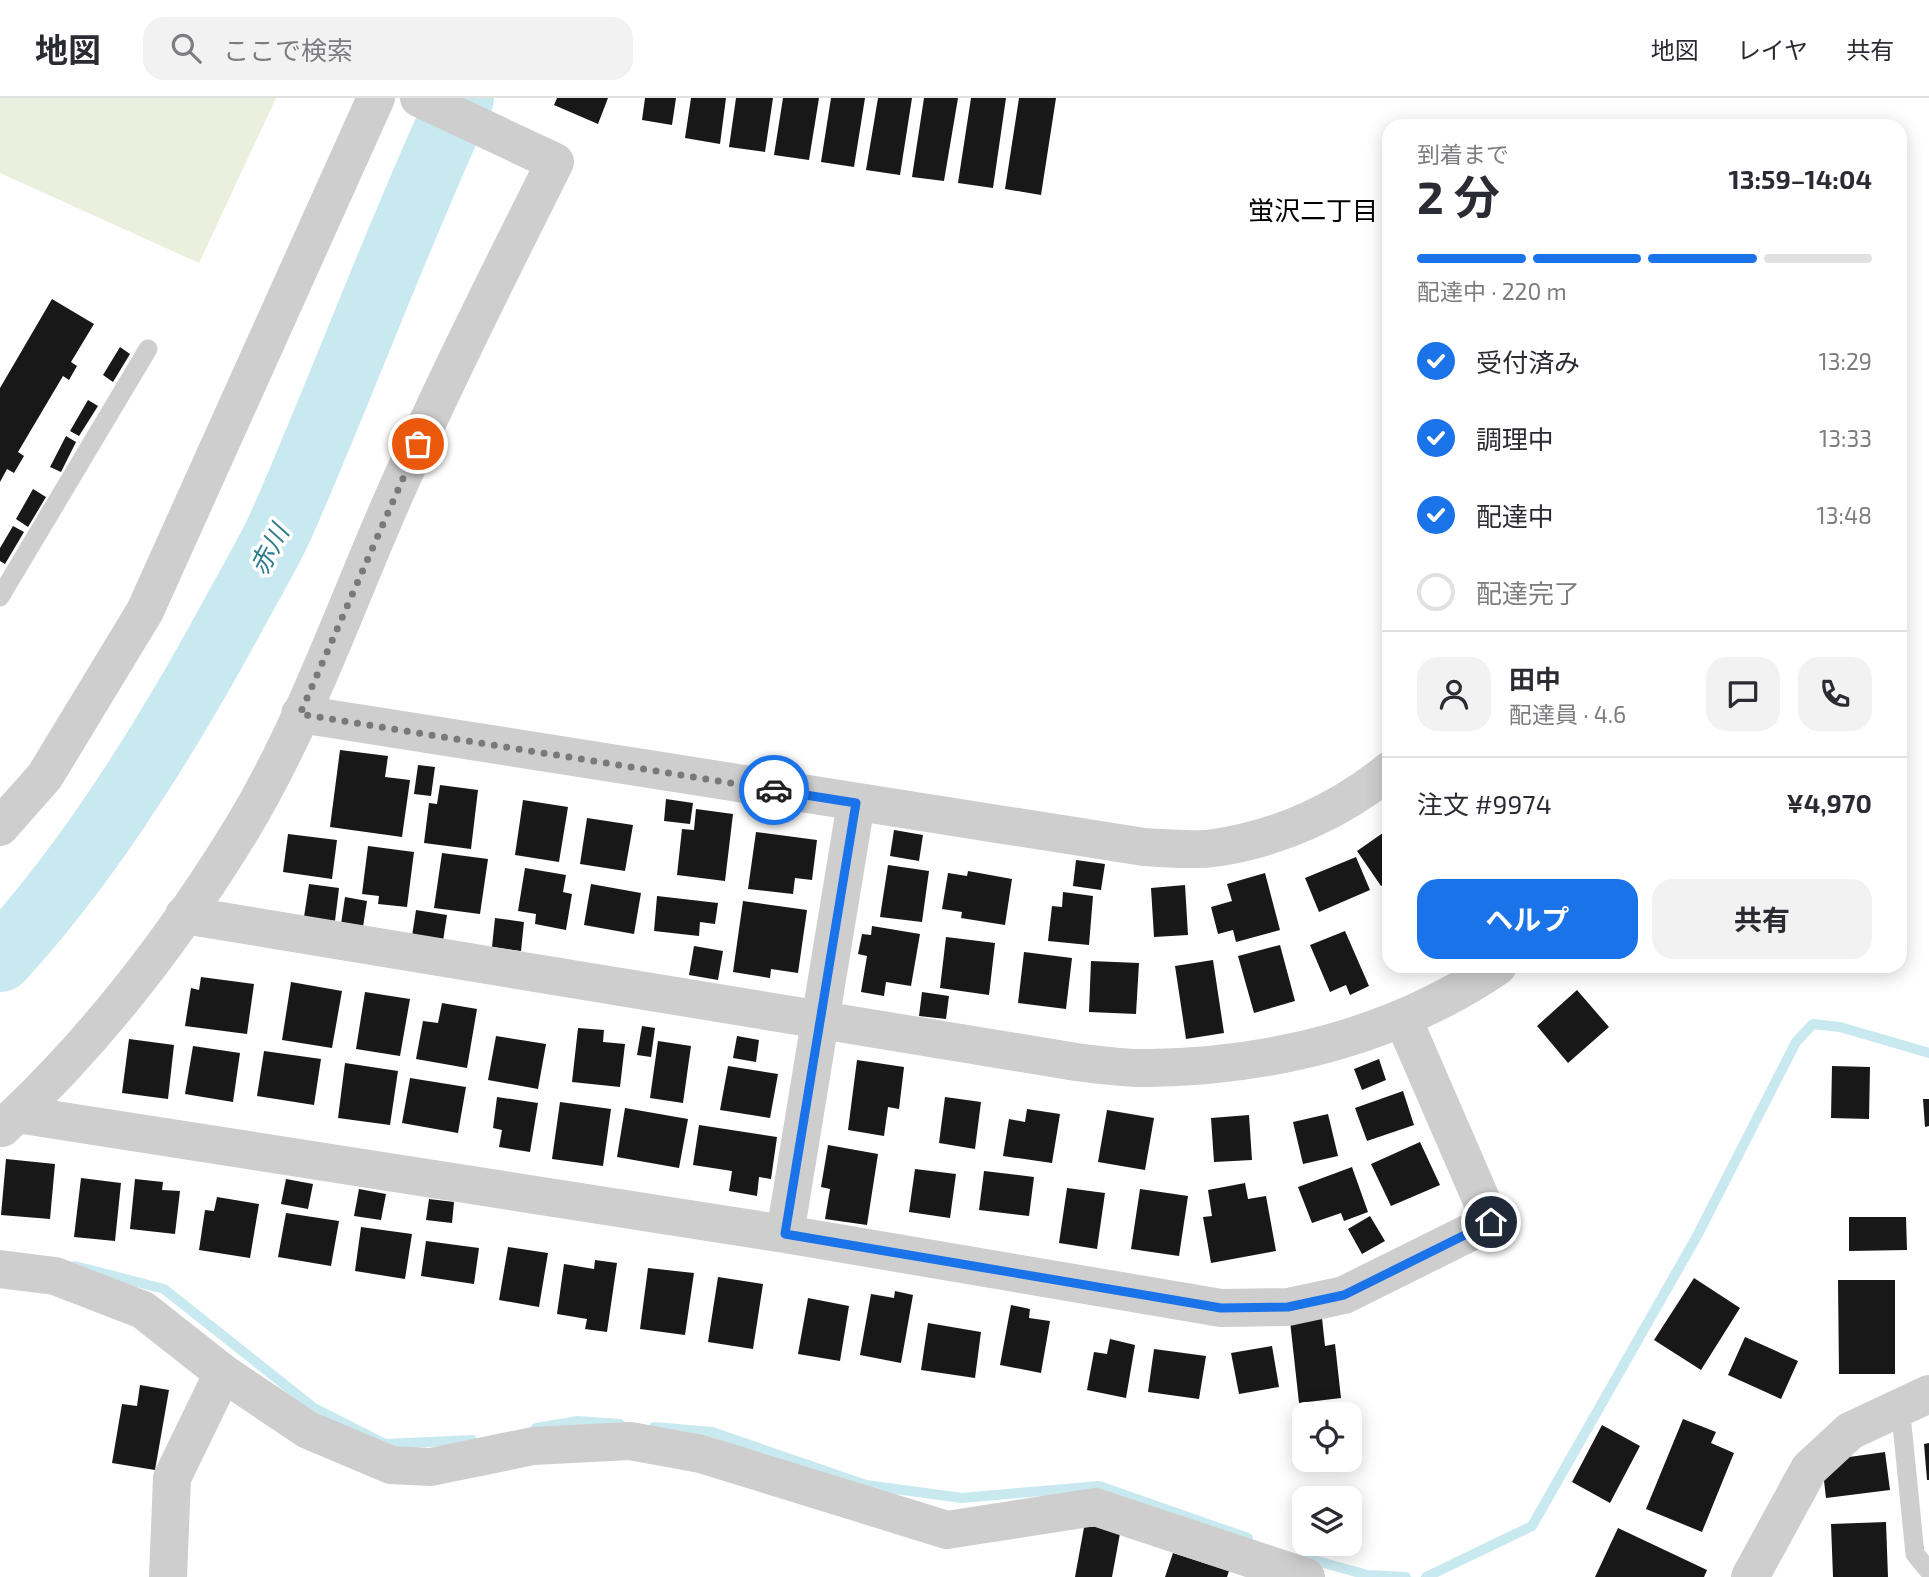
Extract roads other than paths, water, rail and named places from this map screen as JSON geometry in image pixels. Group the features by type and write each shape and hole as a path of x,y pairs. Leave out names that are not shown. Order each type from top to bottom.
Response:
{"street":[{"path":"0,827 45,776 145,611 376,98"},
{"path":"8,1122 105,1020 184,915 242,829 300,714 468,334 555,162 427,102"},
{"path":"300,714 1144,847 1212,848 1273,835 1327,812 1382,775"},
{"path":"785,1234 856,803"},
{"path":"184,915 1076,1062 1147,1069 1274,1058 1403,1019 1485,973"},
{"path":"8,1122 785,1234 1221,1308 1288,1307 1344,1295 1491,1222 1403,1019"},
{"path":"0,1269 55,1276 144,1310 223,1373 308,1430 391,1465 431,1467 533,1446 630,1441 701,1454 947,1530 1095,1507 1306,1577"},
{"path":"168,1577 172,1478 223,1373"},
{"path":"1751,1577 1810,1469 1850,1431 1914,1399"}],"lane":[{"path":"0,597 148,349"},
{"path":"1914,1399 1915,1554 1929,1571"}],"waterway":[{"name":"赤川","path":"0,959 65,881 126,796 207,663 264,559 306,468 461,98"},
{"path":"1426,1577 1532,1526 1697,1236 1796,1042 1813,1024 1840,1027 1929,1053"},
{"path":"75,1266 164,1289 314,1408 385,1444 472,1440"},
{"path":"536,1428 578,1421 620,1424"},
{"path":"654,1427 712,1432 866,1485 962,1498 1099,1486 1248,1538"},
{"path":"1303,1557 1367,1575 1406,1577"}],"district":[{"name":"蛍沢二丁目","path":"1313,209"}]}
